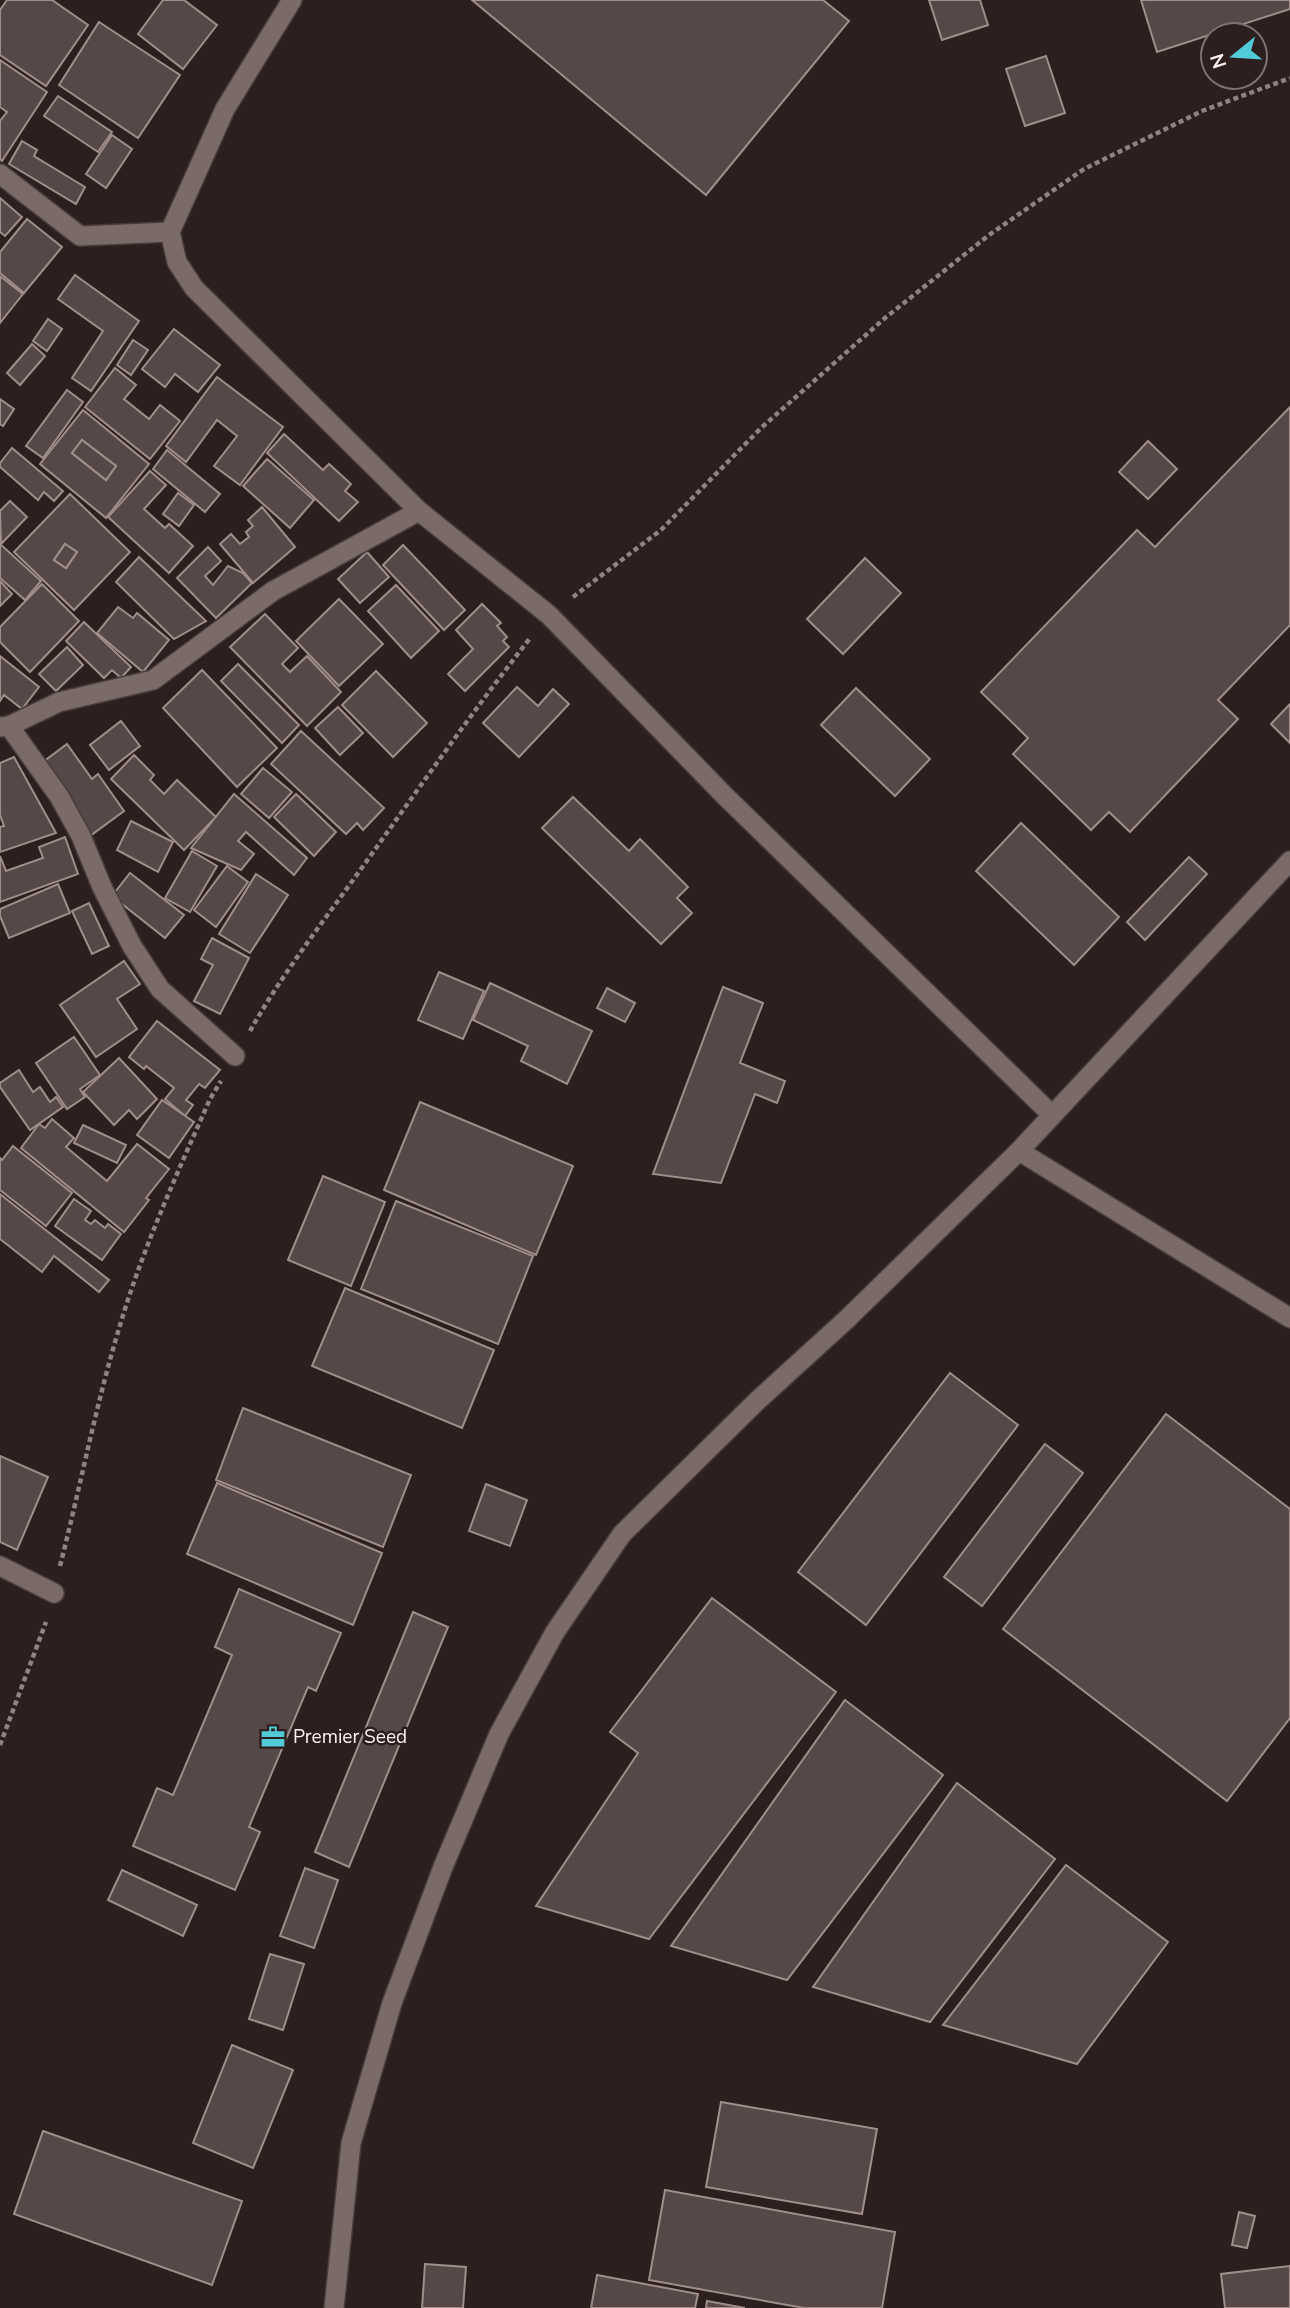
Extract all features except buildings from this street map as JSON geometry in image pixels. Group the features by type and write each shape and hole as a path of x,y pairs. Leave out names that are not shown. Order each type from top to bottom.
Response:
{"street":[{"path":"292,0 225,109 170,232 177,262 194,288 419,512 548,615 724,795 1051,1115"},
{"path":"0,174 80,236 170,232"},
{"path":"235,1056 160,989 132,946 102,887 81,836 59,796 4,727 59,702 153,680 273,591 419,512"},
{"path":"334,2308 351,2143 392,2003 443,1867 499,1734 555,1632 622,1534 757,1401 847,1319 1020,1151 1290,861"},
{"path":"1020,1151 1290,1318"},
{"path":"0,1566 54,1593"}],"path":[{"path":"0,1745 47,1621 93,1420 118,1330 157,1218 210,1099 263,1007 485,695 548,615 661,530 761,428 885,318 989,234 1084,169 1202,111 1290,78"}],"place":[{"name":"Premier Seed","path":"273,1737"}]}
